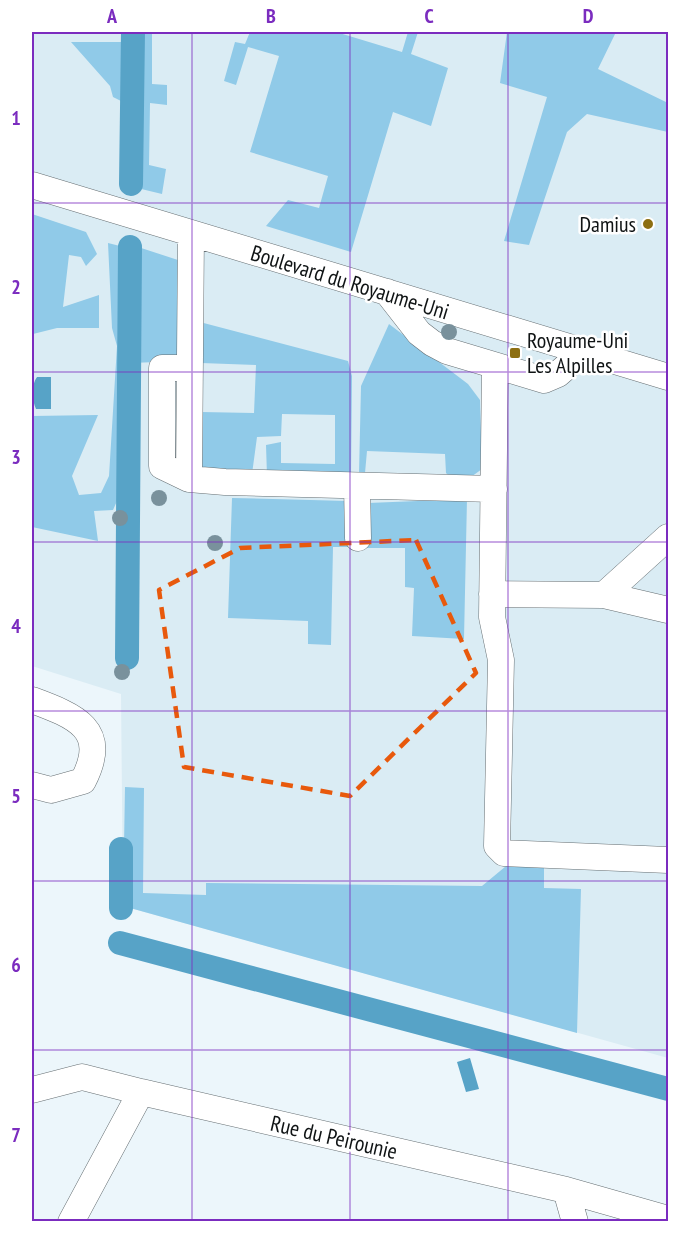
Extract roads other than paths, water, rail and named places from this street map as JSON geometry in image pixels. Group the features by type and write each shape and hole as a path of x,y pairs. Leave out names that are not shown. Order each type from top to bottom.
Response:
{"street":[{"name":"Boulevard du Royaume-Uni","path":"32,185 669,378"},
{"path":"191,233 188,368 162,368 162,466 189,479 215,482 494,489"},
{"path":"387,292 419,333 432,344 495,366 544,380 558,374 583,352"},
{"path":"495,366 492,617 501,660 497,846 499,851 669,860"},
{"path":"357,486 358,538"},
{"path":"604,595 669,537"},
{"path":"492,594 604,595 669,610"},
{"path":"32,700 58,709 81,723 92,741 94,757 83,781 51,790 32,785"},
{"name":"Rue du Peirounie","path":"32,1090 82,1077 566,1190 669,1219"},
{"path":"72,1221 141,1092"},
{"path":"566,1190 575,1221"}],"waterway":[{"path":"131,184 133,32"},
{"path":"127,658 130,247"},
{"path":"121,849 121,908"},
{"path":"120,943 668,1089"}],"place":[{"name":"Damius","path":"648,224"},
{"name":"Royaume-Uni Les Alpilles","path":"515,353"}]}
